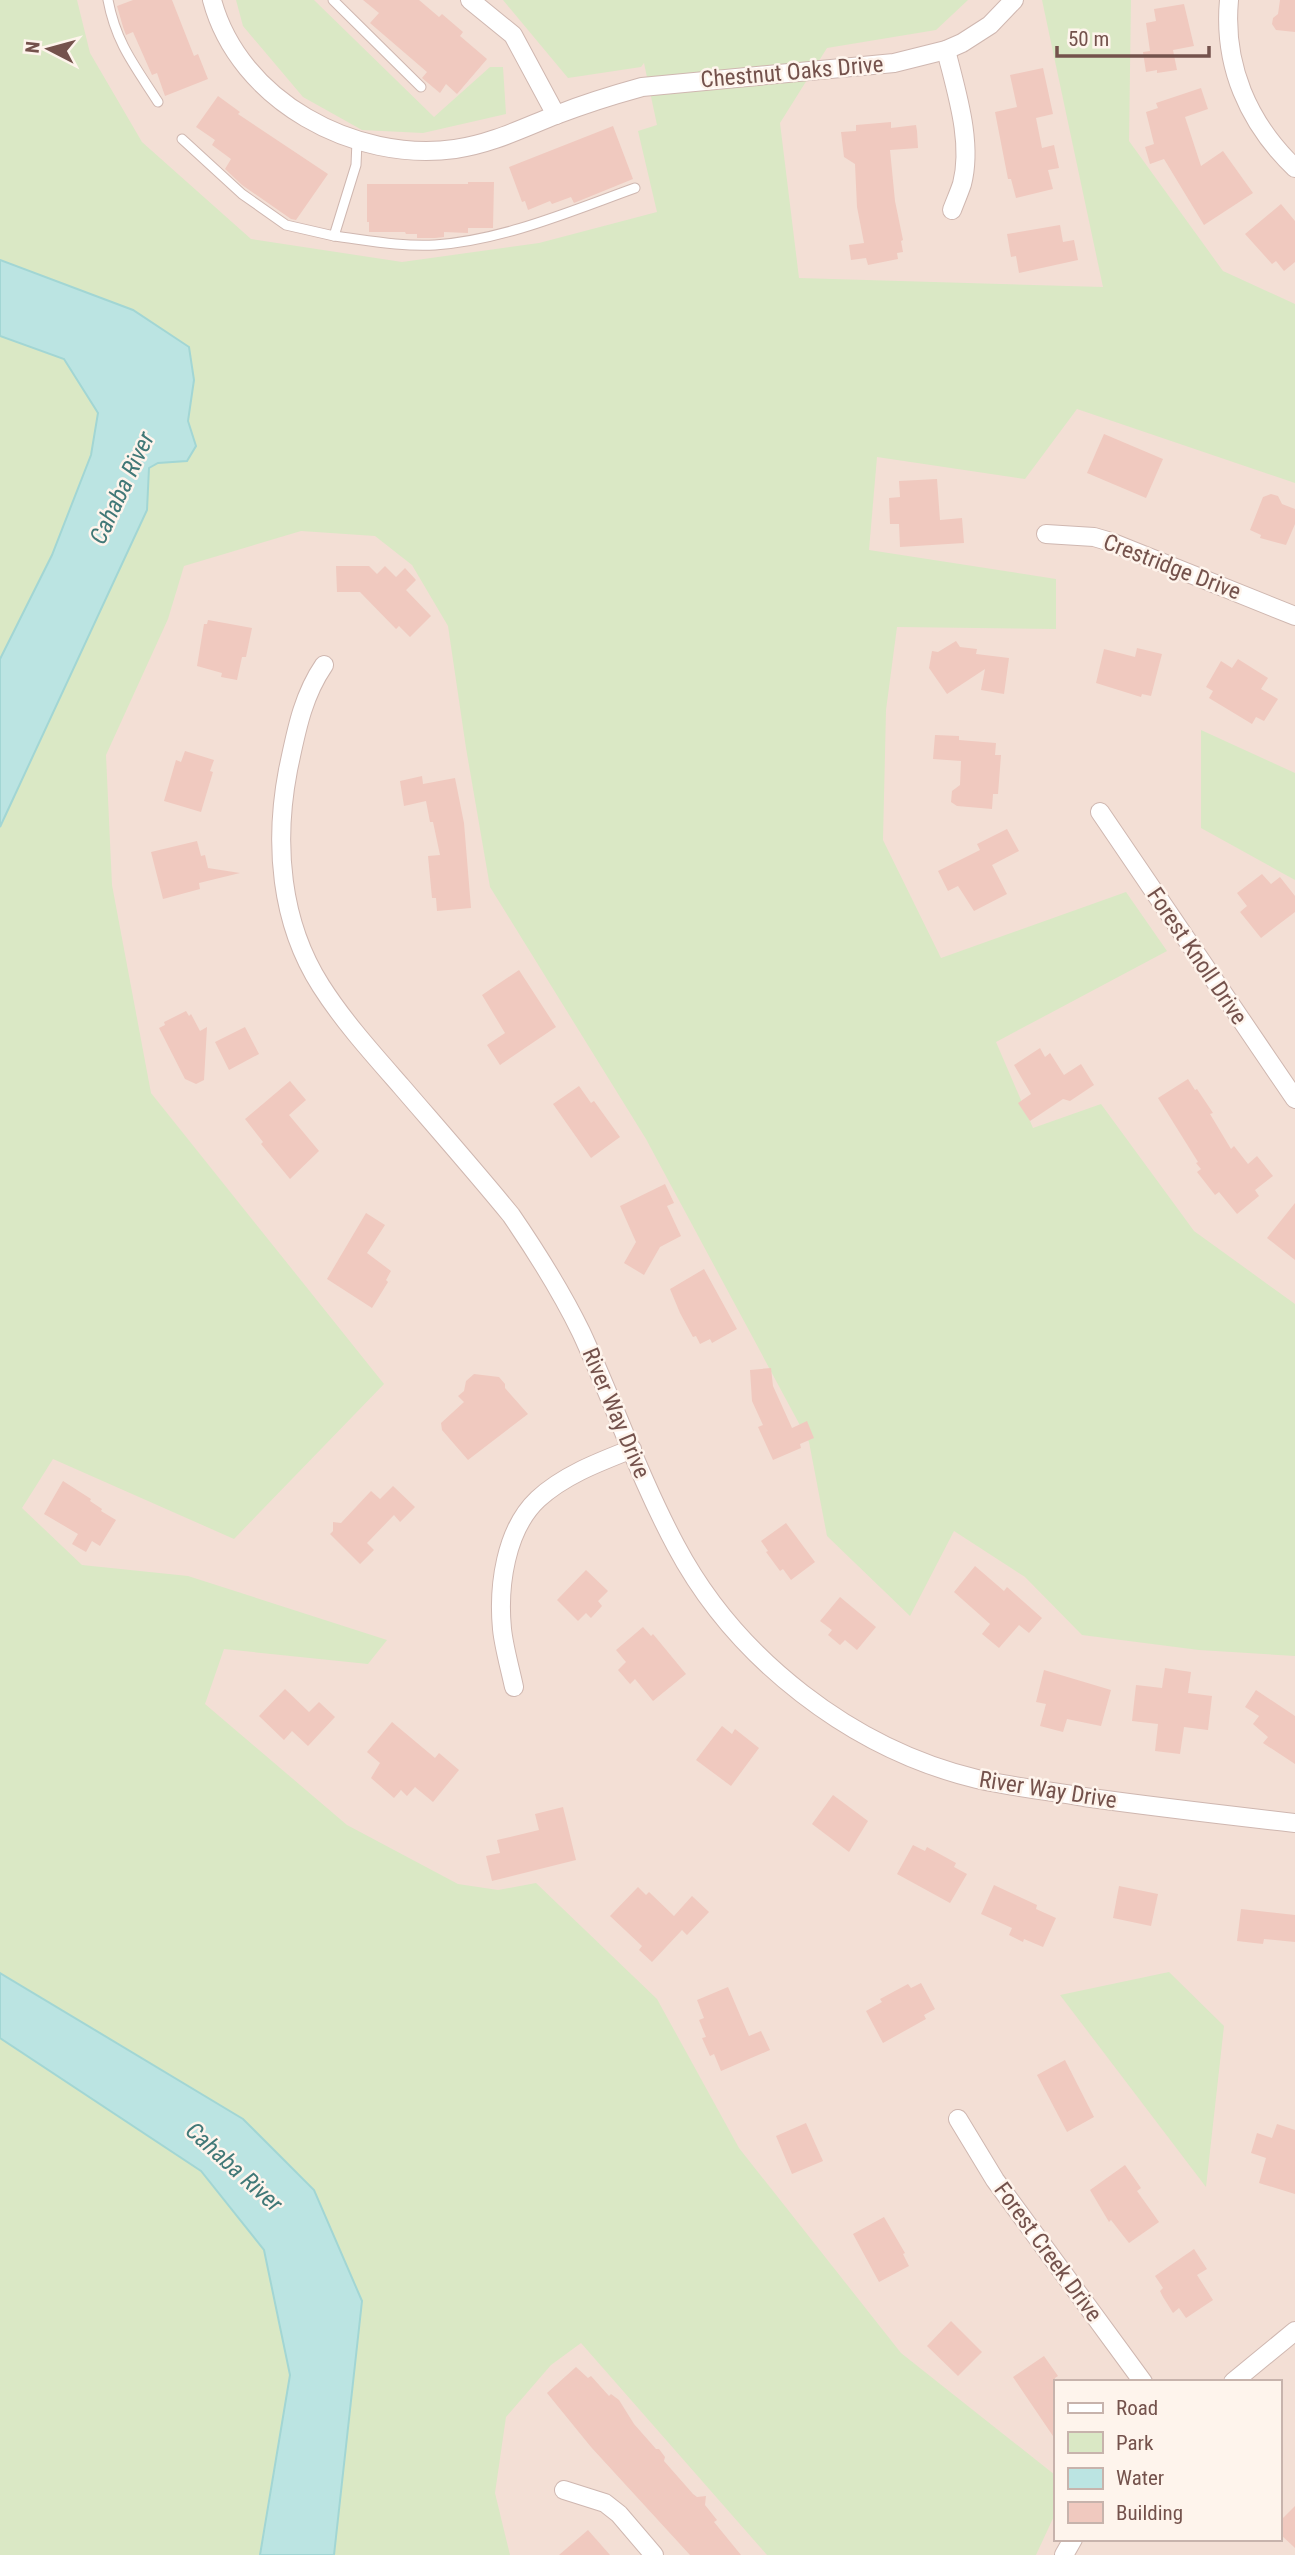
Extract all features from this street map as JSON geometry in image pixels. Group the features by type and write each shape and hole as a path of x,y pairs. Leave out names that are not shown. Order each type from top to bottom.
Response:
{"street":[{"name":"Chestnut Oaks Drive","path":"212,0 232,45 250,71 270,92 313,123 357,141 402,149 455,149 488,142 603,98 642,87 894,63 946,50 990,25 1014,0"},
{"path":"470,0 513,35 556,115"},
{"path":"1230,0 1232,58 1249,109 1278,151 1295,167"},
{"path":"946,50 962,129 965,159 962,183 952,210"},
{"name":"Crestridge Drive","path":"1046,534 1094,537 1111,542 1295,616"},
{"name":"River Way Drive","path":"324,665 313,682 299,723 283,795 280,825 285,892 304,955 345,1020 495,1196 535,1251 580,1331 671,1535 702,1590 751,1647 787,1681 861,1734 907,1755 976,1779 1143,1805 1295,1823"},
{"name":"Forest Knoll Drive","path":"1100,812 1295,1098"},
{"path":"514,1687 502,1630 501,1597 504,1572 518,1528 537,1500 560,1482 632,1449"},
{"name":"Forest Creek Drive","path":"958,2119 995,2180 1142,2380"},
{"path":"1235,2380 1295,2331"},
{"path":"564,2490 605,2503 619,2514 654,2555"}],"lane":[{"path":"108,0 113,26 158,102"},
{"path":"333,0 421,87"},
{"path":"182,139 243,194 286,225 334,236 431,246 456,243 519,228 635,188"},
{"path":"334,236 356,165 357,141"}],"shaded area":[{"path":"0,0 1295,0 1295,2555 375,2555 391,2185 0,1948 0,851 201,412 111,254"}],"green space":[{"path":"0,0 77,0 90,53 142,142 251,239 402,262 539,243 657,212 638,131 657,125 644,63 641,67 568,78 503,0 968,0 936,30 827,48 780,123 799,278 1103,287 1042,0 1131,0 1129,141 1223,271 1295,304 1295,483 1077,409 1025,479 877,457 869,550 1056,579 1056,629 897,627 886,710 883,840 941,958 1126,892 1167,951 996,1042 1033,1128 1101,1104 1194,1231 1295,1304 1295,1656 1199,1650 1082,1635 1025,1577 954,1531 910,1616 827,1536 809,1442 646,1139 490,887 448,626 412,565 375,536 301,531 184,566 168,619 106,755 112,885 151,1093 384,1384 234,1539 53,1459 22,1508 82,1565 188,1576 387,1640 368,1664 224,1649 205,1704 347,1825 458,1884 498,1890 536,1883 657,1999 739,2148 901,2353 1054,2474 1054,2516 1036,2555 767,2555 581,2343 551,2365 506,2417 495,2493 510,2555 334,2555 362,2301 243,2119 0,1973 0,827 147,510 149,468 158,463 187,461 196,446 188,421 194,380 133,310 0,260"},
{"path":"236,0 314,0 434,117 490,67 503,67 506,114 423,133 362,130 303,97 243,26"},
{"path":"0,336 64,359 98,413 91,455 52,555 0,659"},
{"path":"1201,730 1295,773 1295,880 1201,828"},
{"path":"1169,1972 1224,2026 1206,2187 1060,1995"},
{"path":"0,2038 201,2171 264,2250 290,2375 260,2555 0,2555"}],"water":[{"name":"Cahaba River","path":"0,260 133,310 189,347 194,380 188,421 196,446 187,461 158,463 149,468 147,510 0,827 0,659 52,555 91,455 98,413 64,359 0,336"},
{"name":"Cahaba River","path":"0,1973 243,2119 314,2190 362,2301 334,2555 260,2555 290,2375 264,2250 201,2171 0,2038"}],"building":[{"path":"133,0 172,0 194,56 198,54 208,79 165,96 157,73 152,75 133,32 126,35 123,27 117,6"},
{"path":"363,0 419,0 439,17 442,14 463,32 460,36 487,59 457,94 446,84 440,93 422,78 427,72 370,23 379,13"},
{"path":"1280,0 1295,0 1295,32 1276,30 1272,24 1273,18 1278,14"},
{"path":"1184,4 1194,46 1173,50 1177,70 1146,72 1143,52 1150,51 1146,23 1156,21 1154,9"},
{"path":"1043,68 1053,114 1036,118 1042,148 1054,145 1059,168 1048,170 1053,189 1016,198 1011,179 1008,179 995,112 1017,107 1010,75"},
{"path":"1201,88 1208,109 1185,117 1201,166 1223,151 1253,193 1204,225 1164,159 1150,164 1145,147 1154,144 1146,112 1158,108 1156,103"},
{"path":"218,96 240,112 238,114 328,174 296,220 242,185 225,169 231,159 212,145 215,140 196,127"},
{"path":"891,122 891,128 916,125 917,131 918,148 890,150 903,252 897,253 898,259 868,265 866,258 851,260 849,245 864,243 857,207 855,164 844,157 841,132 856,131 856,125"},
{"path":"613,126 633,179 574,203 571,197 552,204 550,201 528,210 525,201 522,202 509,167"},
{"path":"494,182 493,228 468,228 468,233 444,232 444,237 435,238 417,238 417,234 405,232 369,232 367,184"},
{"path":"1281,204 1295,221 1295,262 1284,271 1276,261 1272,264 1245,234"},
{"path":"1060,225 1063,242 1074,240 1078,260 1019,273 1016,256 1011,257 1007,234"},
{"path":"1104,434 1163,459 1146,498 1087,473"},
{"path":"937,479 940,520 962,518 964,543 900,547 899,524 890,524 889,498 900,497 899,481"},
{"path":"1271,494 1278,496 1282,504 1295,509 1295,524 1286,545 1260,538 1261,535 1250,530 1263,497"},
{"path":"336,566 369,566 377,574 385,566 396,577 405,568 416,580 406,590 431,616 410,637 399,626 396,629 360,592 337,592"},
{"path":"208,620 252,628 246,657 242,657 237,680 221,677 222,673 197,666 204,624 207,624"},
{"path":"956,641 960,647 977,649 976,654 1009,658 1004,694 981,690 985,669 947,694 929,668 932,651 938,652"},
{"path":"1137,648 1162,654 1151,696 1142,694 1141,697 1096,683 1104,649 1135,657"},
{"path":"1238,659 1268,678 1261,689 1278,699 1264,721 1256,717 1252,724 1209,698 1213,691 1206,687 1221,661 1232,668"},
{"path":"935,735 959,736 959,740 996,743 995,755 1001,755 998,794 993,794 992,809 957,806 951,802 952,791 960,785 961,761 933,759"},
{"path":"185,751 214,760 201,812 164,801 176,760 181,762"},
{"path":"422,776 423,784 455,778 464,823 471,908 437,911 436,898 432,898 428,856 440,855 433,822 430,822 426,801 404,806 400,781"},
{"path":"1007,829 1019,851 992,865 1007,894 974,911 958,886 948,891 938,871 980,850 977,844"},
{"path":"197,841 201,856 205,855 208,868 240,873 199,883 200,889 163,899 151,852"},
{"path":"1262,874 1271,884 1280,877 1295,896 1295,912 1261,938 1240,912 1247,906 1237,893"},
{"path":"519,970 556,1027 500,1065 487,1045 505,1033 482,995"},
{"path":"186,1011 189,1016 191,1014 200,1031 207,1027 204,1080 196,1084 185,1079 159,1028 165,1025 164,1022"},
{"path":"245,1027 259,1054 229,1070 215,1042"},
{"path":"1040,1048 1045,1057 1050,1053 1064,1075 1081,1064 1094,1085 1070,1101 1063,1099 1030,1121 1018,1103 1031,1094 1014,1065"},
{"path":"1188,1079 1213,1113 1210,1114 1231,1149 1234,1146 1248,1164 1257,1156 1273,1176 1255,1190 1259,1196 1237,1214 1219,1192 1215,1195 1197,1172 1201,1169 1196,1163 1198,1162 1158,1098"},
{"path":"290,1081 306,1100 289,1115 319,1151 290,1179 261,1144 263,1142 245,1119"},
{"path":"579,1086 591,1103 594,1101 620,1137 591,1158 553,1104"},
{"path":"665,1184 674,1203 667,1206 681,1236 660,1247 644,1275 624,1263 636,1242 620,1206"},
{"path":"1295,1203 1295,1260 1267,1238"},
{"path":"366,1213 385,1225 367,1253 391,1271 386,1280 388,1282 372,1308 327,1279"},
{"path":"704,1269 737,1329 712,1343 710,1339 700,1344 696,1336 693,1337 670,1289"},
{"path":"771,1368 773,1386 792,1428 807,1421 814,1438 800,1444 801,1448 773,1460 758,1427 763,1425 752,1401 750,1370"},
{"path":"474,1374 499,1377 528,1414 468,1460 442,1430 441,1423 464,1402 458,1396 464,1391 466,1381"},
{"path":"63,1481 116,1520 100,1546 92,1541 86,1552 72,1544 78,1534 44,1514"},
{"path":"393,1486 415,1507 400,1522 394,1515 367,1543 374,1550 360,1564 330,1534 333,1531 333,1522 341,1523 371,1491 380,1499"},
{"path":"786,1523 815,1562 791,1580 783,1569 780,1571 761,1541"},
{"path":"975,1566 1004,1591 1007,1587 1042,1618 1029,1633 1019,1625 999,1648 982,1634 990,1624 954,1592"},
{"path":"586,1570 608,1591 598,1601 602,1606 591,1618 586,1613 578,1621 557,1600"},
{"path":"840,1597 876,1627 857,1650 845,1640 840,1645 828,1635 832,1630 820,1621"},
{"path":"643,1627 651,1636 653,1634 686,1674 653,1701 635,1679 630,1684 618,1670 626,1662 616,1650"},
{"path":"1165,1668 1191,1672 1188,1693 1212,1696 1208,1730 1184,1727 1180,1754 1155,1751 1158,1724 1132,1721 1136,1685 1162,1688"},
{"path":"1044,1670 1111,1690 1101,1726 1067,1719 1063,1732 1040,1726 1046,1704 1036,1702"},
{"path":"285,1689 309,1712 319,1702 335,1717 308,1746 292,1731 284,1740 259,1716"},
{"path":"1256,1690 1295,1716 1295,1764 1263,1743 1268,1737 1253,1724 1259,1716 1245,1707"},
{"path":"392,1722 435,1758 439,1753 459,1770 433,1802 415,1787 407,1796 401,1790 394,1798 371,1778 380,1763 367,1752"},
{"path":"722,1726 732,1734 735,1729 759,1748 731,1786 696,1760"},
{"path":"833,1795 868,1821 849,1852 812,1824"},
{"path":"563,1807 576,1860 492,1881 486,1856 500,1853 497,1840 539,1830 535,1814"},
{"path":"913,1845 925,1851 927,1847 956,1863 954,1867 967,1874 950,1903 897,1874"},
{"path":"994,1885 1037,1905 1036,1909 1056,1918 1043,1947 1009,1935 1012,1928 981,1914"},
{"path":"1119,1886 1158,1894 1151,1926 1113,1918"},
{"path":"638,1887 646,1895 649,1892 674,1916 692,1896 709,1912 687,1935 682,1930 652,1962 639,1950 642,1946 610,1916"},
{"path":"1241,1909 1295,1915 1295,1942 1264,1939 1263,1944 1237,1941"},
{"path":"921,1983 935,2009 924,2015 926,2019 883,2043 866,2011 882,2002 880,1999 908,1984 911,1988"},
{"path":"728,1987 749,2036 761,2031 770,2050 721,2071 714,2054 710,2056 702,2038 706,2037 699,2020 704,2018 697,2000"},
{"path":"1065,2060 1094,2117 1067,2132 1037,2075"},
{"path":"806,2123 823,2161 792,2174 776,2136"},
{"path":"1277,2124 1295,2130 1295,2194 1259,2183 1266,2158 1251,2153 1257,2133 1272,2138"},
{"path":"1125,2165 1141,2188 1137,2191 1159,2222 1129,2243 1111,2220 1109,2222 1090,2190"},
{"path":"884,2217 905,2253 903,2254 909,2266 879,2282 853,2234"},
{"path":"1194,2249 1207,2269 1197,2275 1213,2300 1186,2318 1179,2308 1173,2313 1155,2276"},
{"path":"951,2321 982,2352 958,2376 927,2346"},
{"path":"1044,2356 1058,2376 1054,2380 1054,2438 1013,2377"},
{"path":"576,2367 588,2378 591,2376 609,2396 611,2394 619,2400 634,2424 656,2449 659,2449 665,2457 664,2461 693,2494 697,2497 706,2496 705,2505 717,2520 714,2522 741,2555 690,2555 591,2447 547,2393"},
{"path":"1295,2506 1295,2548 1281,2535 1281,2520"},
{"path":"588,2530 610,2555 559,2555"}]}
